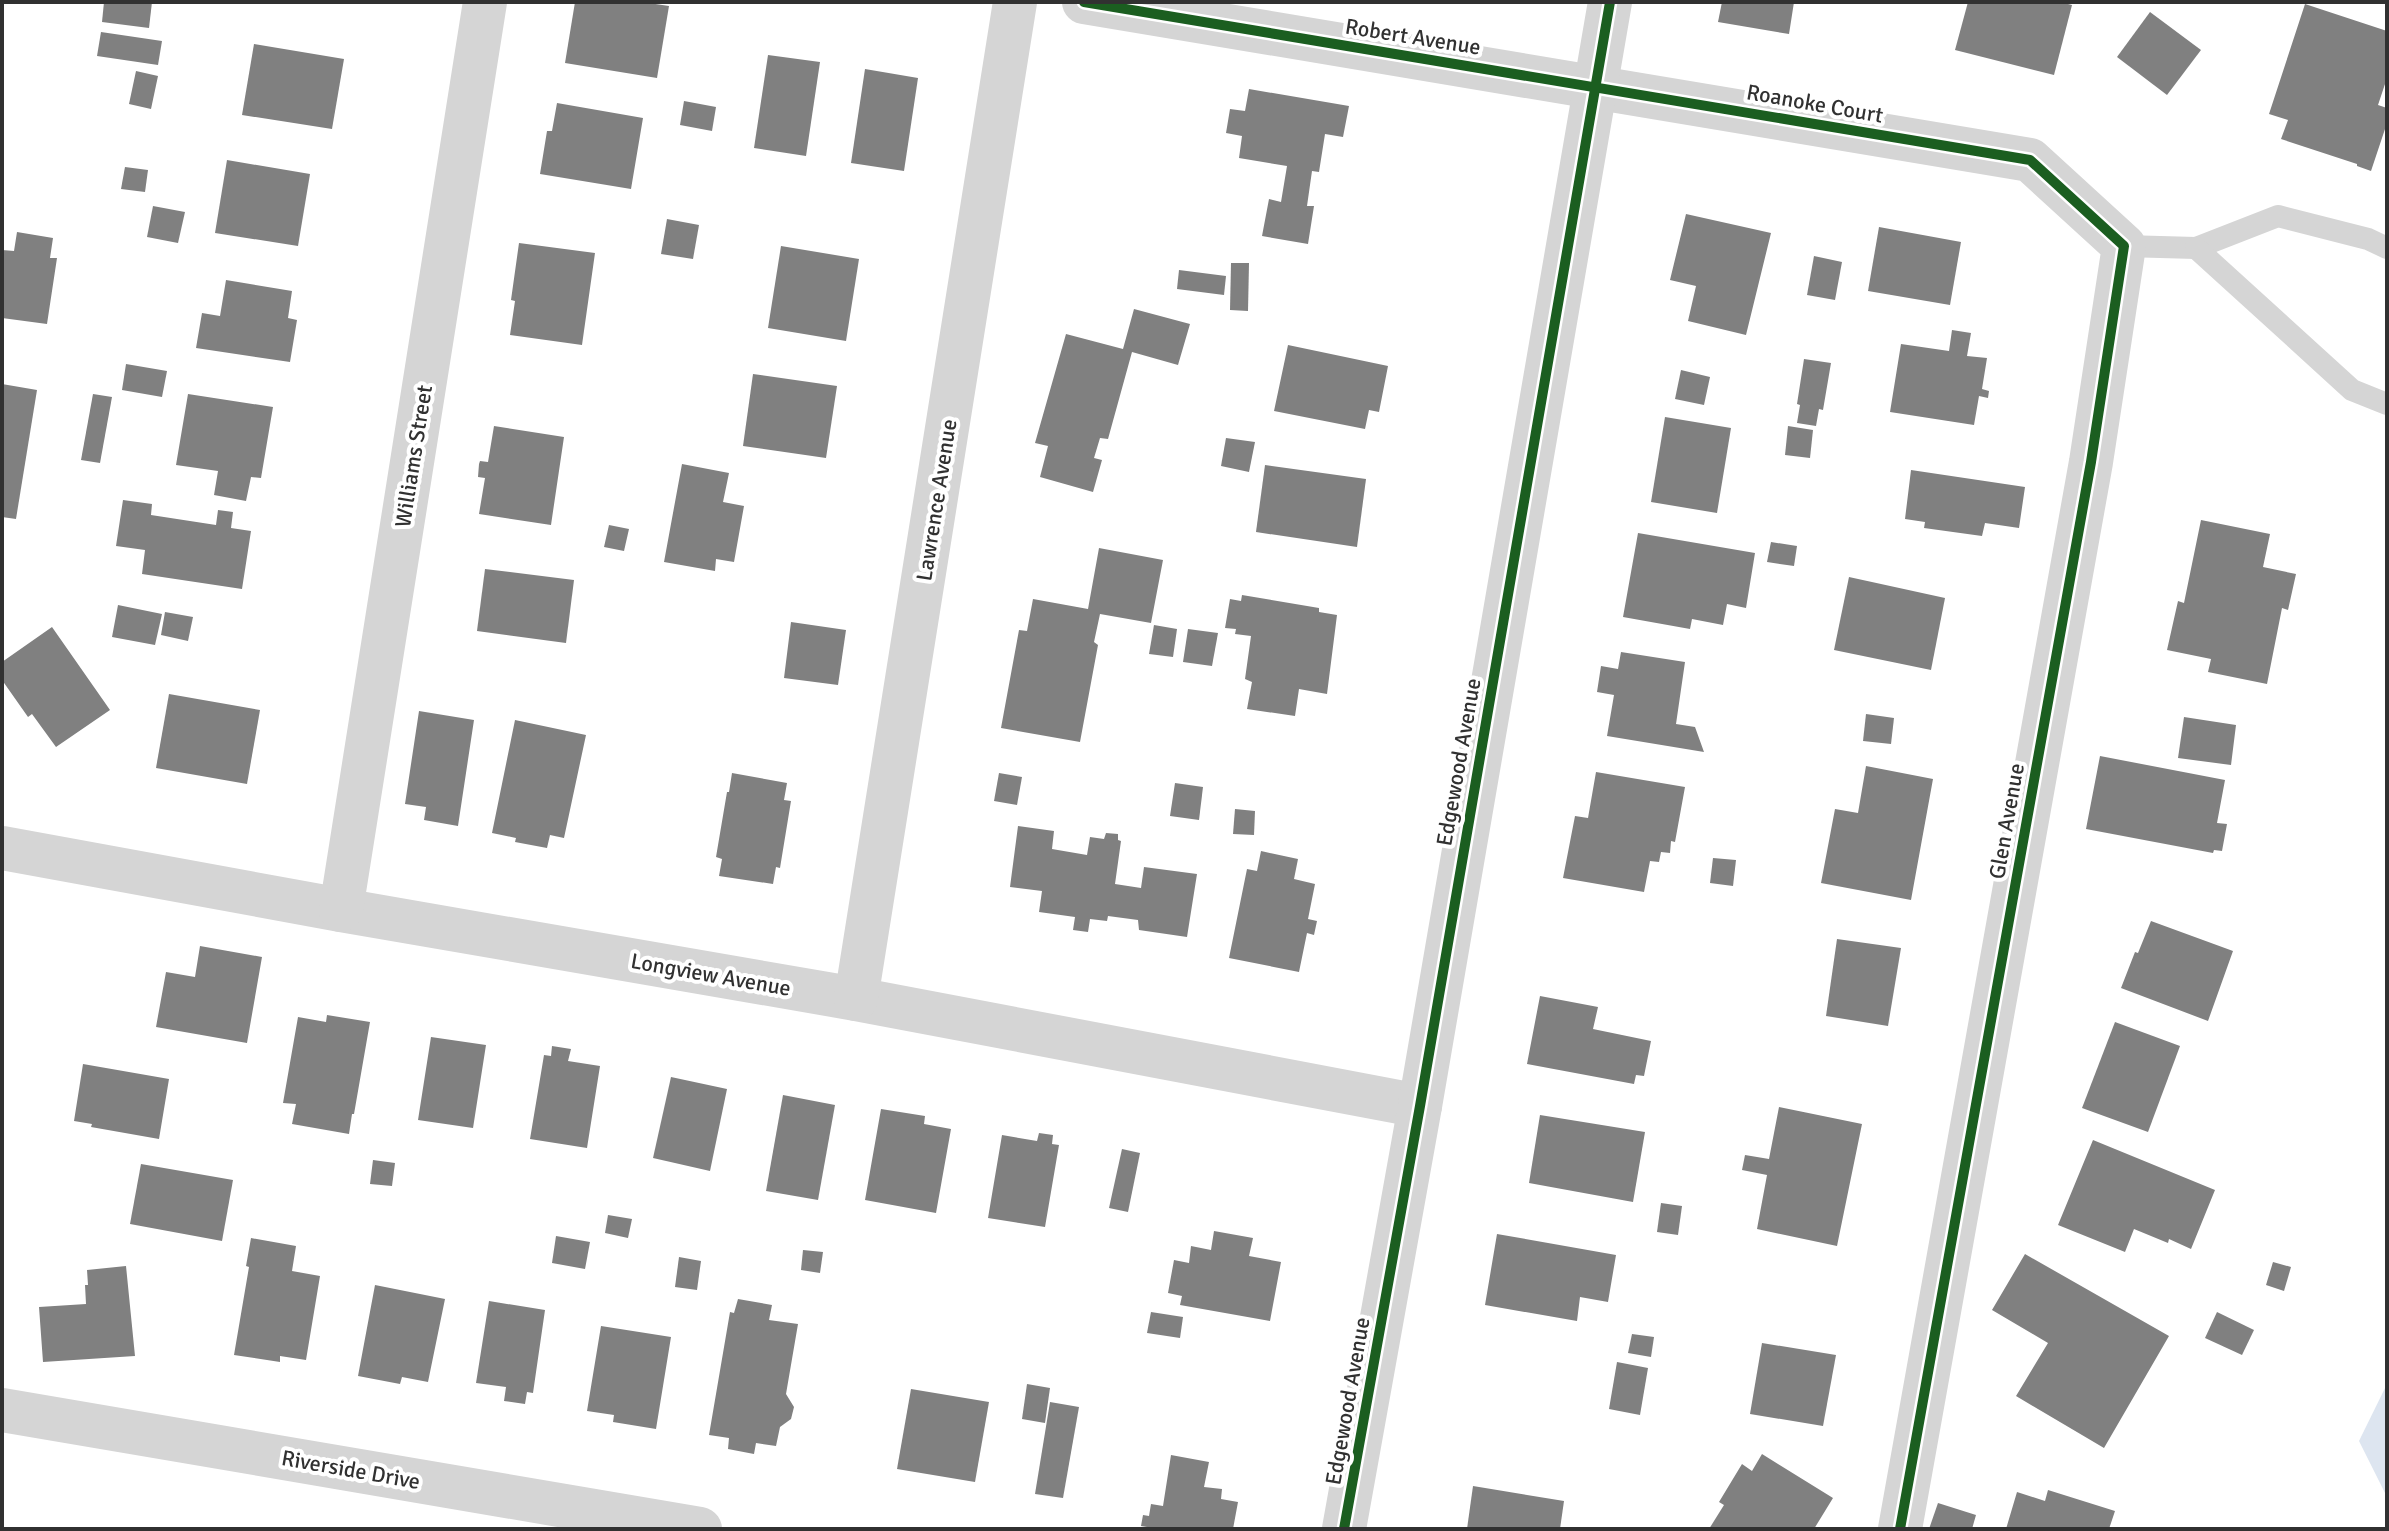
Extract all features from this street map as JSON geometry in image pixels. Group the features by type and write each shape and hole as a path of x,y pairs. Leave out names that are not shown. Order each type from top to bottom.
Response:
{"street":[{"name":"Williams Street","path":"341,910 485,2"},
{"name":"Lawrence Avenue","path":"856,999 1015,2"},
{"name":"Robert Avenue","path":"1084,2 1594,86"},
{"name":"Edgewood Avenue","path":"1344,1529 1610,2"},
{"name":"Roanoke Court","path":"1594,86 2030,160 2124,246"},
{"name":"Glen Avenue","path":"1900,1529 2091,462 2124,246"},
{"name":"Longview Avenue","path":"2,848 856,999 1420,1106"},
{"name":"Riverside Drive","path":"2,1410 700,1529"}],"lane":[{"path":"2124,246 2196,248 2278,216 2368,239 2387,248"},
{"path":"2196,248 2352,390 2387,404"}],"shaded area":[{"path":"2387,1384 2387,1497 2359,1441"}],"building":[{"path":"104,2 152,2 149,28 102,22"},
{"path":"575,2 642,2 669,6 657,78 565,63"},
{"path":"1722,2 1794,2 1789,34 1718,22"},
{"path":"1968,2 2060,2 2072,5 2054,75 1955,50"},
{"path":"2305,4 2387,31 2387,78 2378,105 2387,108 2387,123 2371,171 2281,139 2288,120 2269,114"},
{"path":"2150,12 2201,50 2167,95 2117,57"},
{"path":"101,32 162,41 158,65 97,56"},
{"path":"254,44 344,59 332,129 242,115"},
{"path":"768,55 820,62 806,156 754,148"},
{"path":"865,69 918,78 904,171 851,163"},
{"path":"136,71 158,76 151,109 129,104"},
{"path":"1249,89 1349,106 1343,137 1325,134 1319,172 1312,171 1307,206 1314,206 1308,244 1262,236 1269,199 1281,202 1287,166 1239,158 1242,136 1226,133 1230,109 1245,111"},
{"path":"684,101 716,107 712,131 680,125"},
{"path":"557,103 643,118 631,189 540,174 547,131 552,131"},
{"path":"227,160 310,174 298,246 215,233"},
{"path":"125,167 148,170 145,192 121,189"},
{"path":"153,206 185,212 178,243 147,237"},
{"path":"1686,214 1771,233 1746,335 1688,321 1696,286 1670,280"},
{"path":"667,219 699,225 693,259 661,254"},
{"path":"1879,227 1961,242 1950,305 1868,291"},
{"path":"17,232 53,238 50,258 57,258 47,324 2,318 2,250 14,251"},
{"path":"519,243 595,253 582,345 510,335 515,301 511,300"},
{"path":"781,246 859,259 846,341 768,328"},
{"path":"1814,256 1842,262 1835,300 1807,295"},
{"path":"1231,263 1249,263 1248,311 1230,310"},
{"path":"1179,270 1226,276 1224,295 1177,289"},
{"path":"226,280 292,291 288,318 297,320 290,362 196,348 202,313 220,316"},
{"path":"1134,309 1190,324 1178,365 1132,352 1108,439 1100,438 1094,458 1102,460 1093,492 1040,477 1048,446 1035,443 1066,334 1123,349"},
{"path":"1952,330 1971,333 1967,356 1987,358 1982,389 1989,391 1988,398 1979,396 1974,425 1890,412 1901,344 1949,351"},
{"path":"1288,345 1388,366 1379,412 1369,410 1365,429 1274,411"},
{"path":"1804,359 1831,363 1823,410 1819,409 1816,426 1797,423"},
{"path":"126,364 167,371 162,397 122,390"},
{"path":"1681,370 1710,377 1704,405 1675,399"},
{"path":"753,374 837,386 826,458 743,446"},
{"path":"2,384 37,390 16,519 2,517"},
{"path":"93,394 112,397 100,463 81,460"},
{"path":"188,394 273,407 261,478 251,477 246,501 214,495 218,471 176,465"},
{"path":"1665,417 1731,428 1717,513 1651,502"},
{"path":"494,426 564,437 551,525 479,514 485,478 478,477 479,464 480,461 488,462"},
{"path":"1788,426 1813,430 1810,458 1785,455"},
{"path":"1226,438 1255,442 1249,472 1221,466"},
{"path":"682,464 729,473 723,502 744,506 734,562 716,559 715,571 664,562"},
{"path":"1265,465 1366,479 1357,547 1256,532"},
{"path":"1911,470 2025,487 2019,528 1985,523 1982,536 1924,528 1925,522 1905,519"},
{"path":"123,500 152,504 151,515 216,525 218,510 233,512 231,528 251,531 242,589 142,574 145,550 116,546"},
{"path":"2201,520 2270,534 2263,567 2296,574 2288,610 2282,608 2267,684 2208,672 2211,659 2167,650 2178,601 2184,603"},
{"path":"609,525 629,529 624,551 604,547"},
{"path":"1638,533 1755,553 1746,608 1727,604 1723,625 1692,619 1690,629 1623,617"},
{"path":"1771,542 1797,546 1794,566 1767,562"},
{"path":"1099,548 1163,560 1151,623 1100,614 1094,642 1098,645 1080,742 1001,728 1019,630 1027,631 1033,599 1088,609"},
{"path":"485,569 574,580 566,643 477,631"},
{"path":"1849,577 1945,598 1931,670 1834,650"},
{"path":"1242,595 1319,608 1319,612 1337,615 1327,694 1299,689 1295,716 1247,709 1252,682 1245,679 1251,636 1235,634 1236,629 1225,628 1230,599 1241,601"},
{"path":"118,605 162,614 155,645 112,637"},
{"path":"165,612 193,617 188,641 161,635"},
{"path":"791,622 846,630 838,685 784,678"},
{"path":"1154,625 1177,629 1173,657 1149,654"},
{"path":"52,627 110,710 56,747 32,714 28,717 2,680 2,662"},
{"path":"1188,629 1218,633 1212,666 1183,662"},
{"path":"1621,652 1685,662 1676,724 1695,727 1704,752 1607,736 1614,695 1597,692 1601,666 1618,669"},
{"path":"169,694 260,710 247,784 156,768"},
{"path":"419,711 474,720 458,826 424,820 426,807 405,804"},
{"path":"1866,714 1894,718 1891,744 1863,741"},
{"path":"2184,717 2236,725 2231,765 2178,758"},
{"path":"515,720 586,735 564,838 550,835 547,848 515,842 516,838 492,833"},
{"path":"2100,756 2225,780 2217,823 2227,824 2222,851 2214,850 2213,853 2086,829"},
{"path":"1866,766 1933,779 1911,900 1821,883 1835,809 1858,813"},
{"path":"1596,772 1685,787 1675,842 1671,841 1670,853 1661,852 1659,862 1650,861 1644,892 1563,878 1575,816 1588,818"},
{"path":"732,773 787,783 784,800 791,801 780,868 776,867 773,884 719,876 722,859 716,857"},
{"path":"999,773 1022,777 1017,805 994,801"},
{"path":"1175,783 1203,787 1199,820 1170,816"},
{"path":"1235,809 1255,811 1254,835 1233,834"},
{"path":"1018,826 1054,831 1052,849 1087,855 1090,837 1104,839 1106,833 1118,834 1121,841 1115,884 1141,888 1144,867 1197,874 1187,937 1139,930 1138,920 1108,916 1107,921 1090,919 1088,932 1073,930 1075,917 1039,912 1042,891 1010,887"},
{"path":"1261,851 1298,859 1294,879 1315,884 1308,919 1317,921 1314,935 1307,933 1299,972 1229,958 1247,869 1257,871"},
{"path":"1713,858 1736,860 1733,886 1710,883"},
{"path":"2151,921 2233,951 2208,1021 2121,988"},
{"path":"1837,939 1901,948 1888,1026 1826,1016"},
{"path":"200,946 262,957 247,1043 156,1027 166,972 195,977"},
{"path":"1540,996 1598,1007 1593,1029 1651,1041 1644,1076 1636,1075 1634,1084 1527,1064"},
{"path":"327,1015 370,1022 349,1134 292,1124 296,1104 283,1103 298,1017 326,1022"},
{"path":"2115,1022 2180,1046 2148,1132 2082,1108"},
{"path":"431,1037 486,1045 473,1128 418,1120"},
{"path":"552,1046 571,1049 568,1061 600,1066 587,1148 530,1139 544,1055 551,1056"},
{"path":"83,1064 169,1079 159,1139 74,1121"},
{"path":"671,1077 727,1089 710,1171 653,1158"},
{"path":"783,1095 835,1105 818,1200 766,1191"},
{"path":"1779,1107 1862,1124 1837,1246 1757,1229 1767,1175 1742,1170 1745,1155 1769,1159"},
{"path":"881,1109 925,1116 924,1124 951,1129 936,1213 865,1200"},
{"path":"1540,1115 1645,1132 1633,1202 1529,1183"},
{"path":"1039,1133 1053,1135 1052,1144 1059,1145 1045,1227 988,1218 1002,1135 1037,1141"},
{"path":"2093,1140 2215,1190 2191,1249 2134,1229 2125,1252 2058,1225"},
{"path":"1122,1149 1140,1153 1128,1212 1109,1208"},
{"path":"373,1160 395,1163 392,1186 370,1184"},
{"path":"141,1164 233,1180 222,1241 130,1224"},
{"path":"1661,1203 1682,1206 1678,1235 1657,1232"},
{"path":"608,1215 632,1219 628,1238 605,1233"},
{"path":"1214,1231 1253,1238 1249,1256 1281,1262 1270,1321 1180,1305 1182,1296 1168,1293 1174,1260 1189,1263 1191,1246 1211,1250"},
{"path":"1497,1234 1616,1255 1608,1302 1580,1297 1577,1321 1485,1305"},
{"path":"556,1236 590,1242 585,1269 552,1263"},
{"path":"251,1238 296,1246 292,1271 320,1276 306,1360 280,1356 280,1362 234,1355"},
{"path":"803,1250 823,1252 820,1273 801,1270"},
{"path":"2025,1254 2169,1336 2104,1448 2016,1396 2048,1343 1992,1310"},
{"path":"679,1257 701,1261 697,1290 675,1287"},
{"path":"2273,1262 2291,1267 2284,1291 2266,1285"},
{"path":"126,1266 135,1356 43,1362 39,1307 86,1304 87,1270"},
{"path":"375,1285 445,1299 428,1382 402,1377 400,1384 358,1376"},
{"path":"738,1299 772,1305 769,1320 798,1324 786,1394 794,1407 791,1419 780,1427 776,1446 756,1443 754,1454 728,1449 729,1438 709,1435 730,1312 734,1313"},
{"path":"489,1301 545,1310 533,1393 527,1392 525,1404 504,1401 506,1387 476,1383"},
{"path":"1151,1312 1183,1317 1180,1338 1147,1333"},
{"path":"2217,1312 2254,1330 2242,1355 2205,1338"},
{"path":"601,1326 671,1337 656,1429 613,1422 614,1415 587,1411"},
{"path":"1632,1334 1654,1337 1651,1357 1628,1353"},
{"path":"1762,1343 1836,1355 1823,1426 1750,1414"},
{"path":"1617,1362 1648,1368 1640,1415 1609,1409"},
{"path":"1027,1384 1050,1388 1045,1423 1022,1419"},
{"path":"911,1389 989,1402 975,1482 897,1469"},
{"path":"1050,1402 1079,1407 1063,1498 1035,1494"},
{"path":"1762,1454 1833,1498 1814,1529 1709,1529 1724,1505 1719,1502 1742,1464 1752,1471"},
{"path":"1171,1455 1209,1462 1204,1487 1222,1489 1221,1499 1238,1502 1233,1529 1146,1529 1141,1526 1143,1515 1149,1516 1151,1504 1163,1506"},
{"path":"1473,1486 1564,1501 1560,1529 1467,1529"},
{"path":"2048,1490 2115,1511 2109,1529 2006,1529 2017,1492 2045,1501"},
{"path":"1938,1503 1976,1515 1972,1529 1929,1529"}],"cycle path":[{"path":"1084,2 2030,160 2124,246 2091,462 1900,1529"},
{"path":"1344,1529 1610,2"}]}
